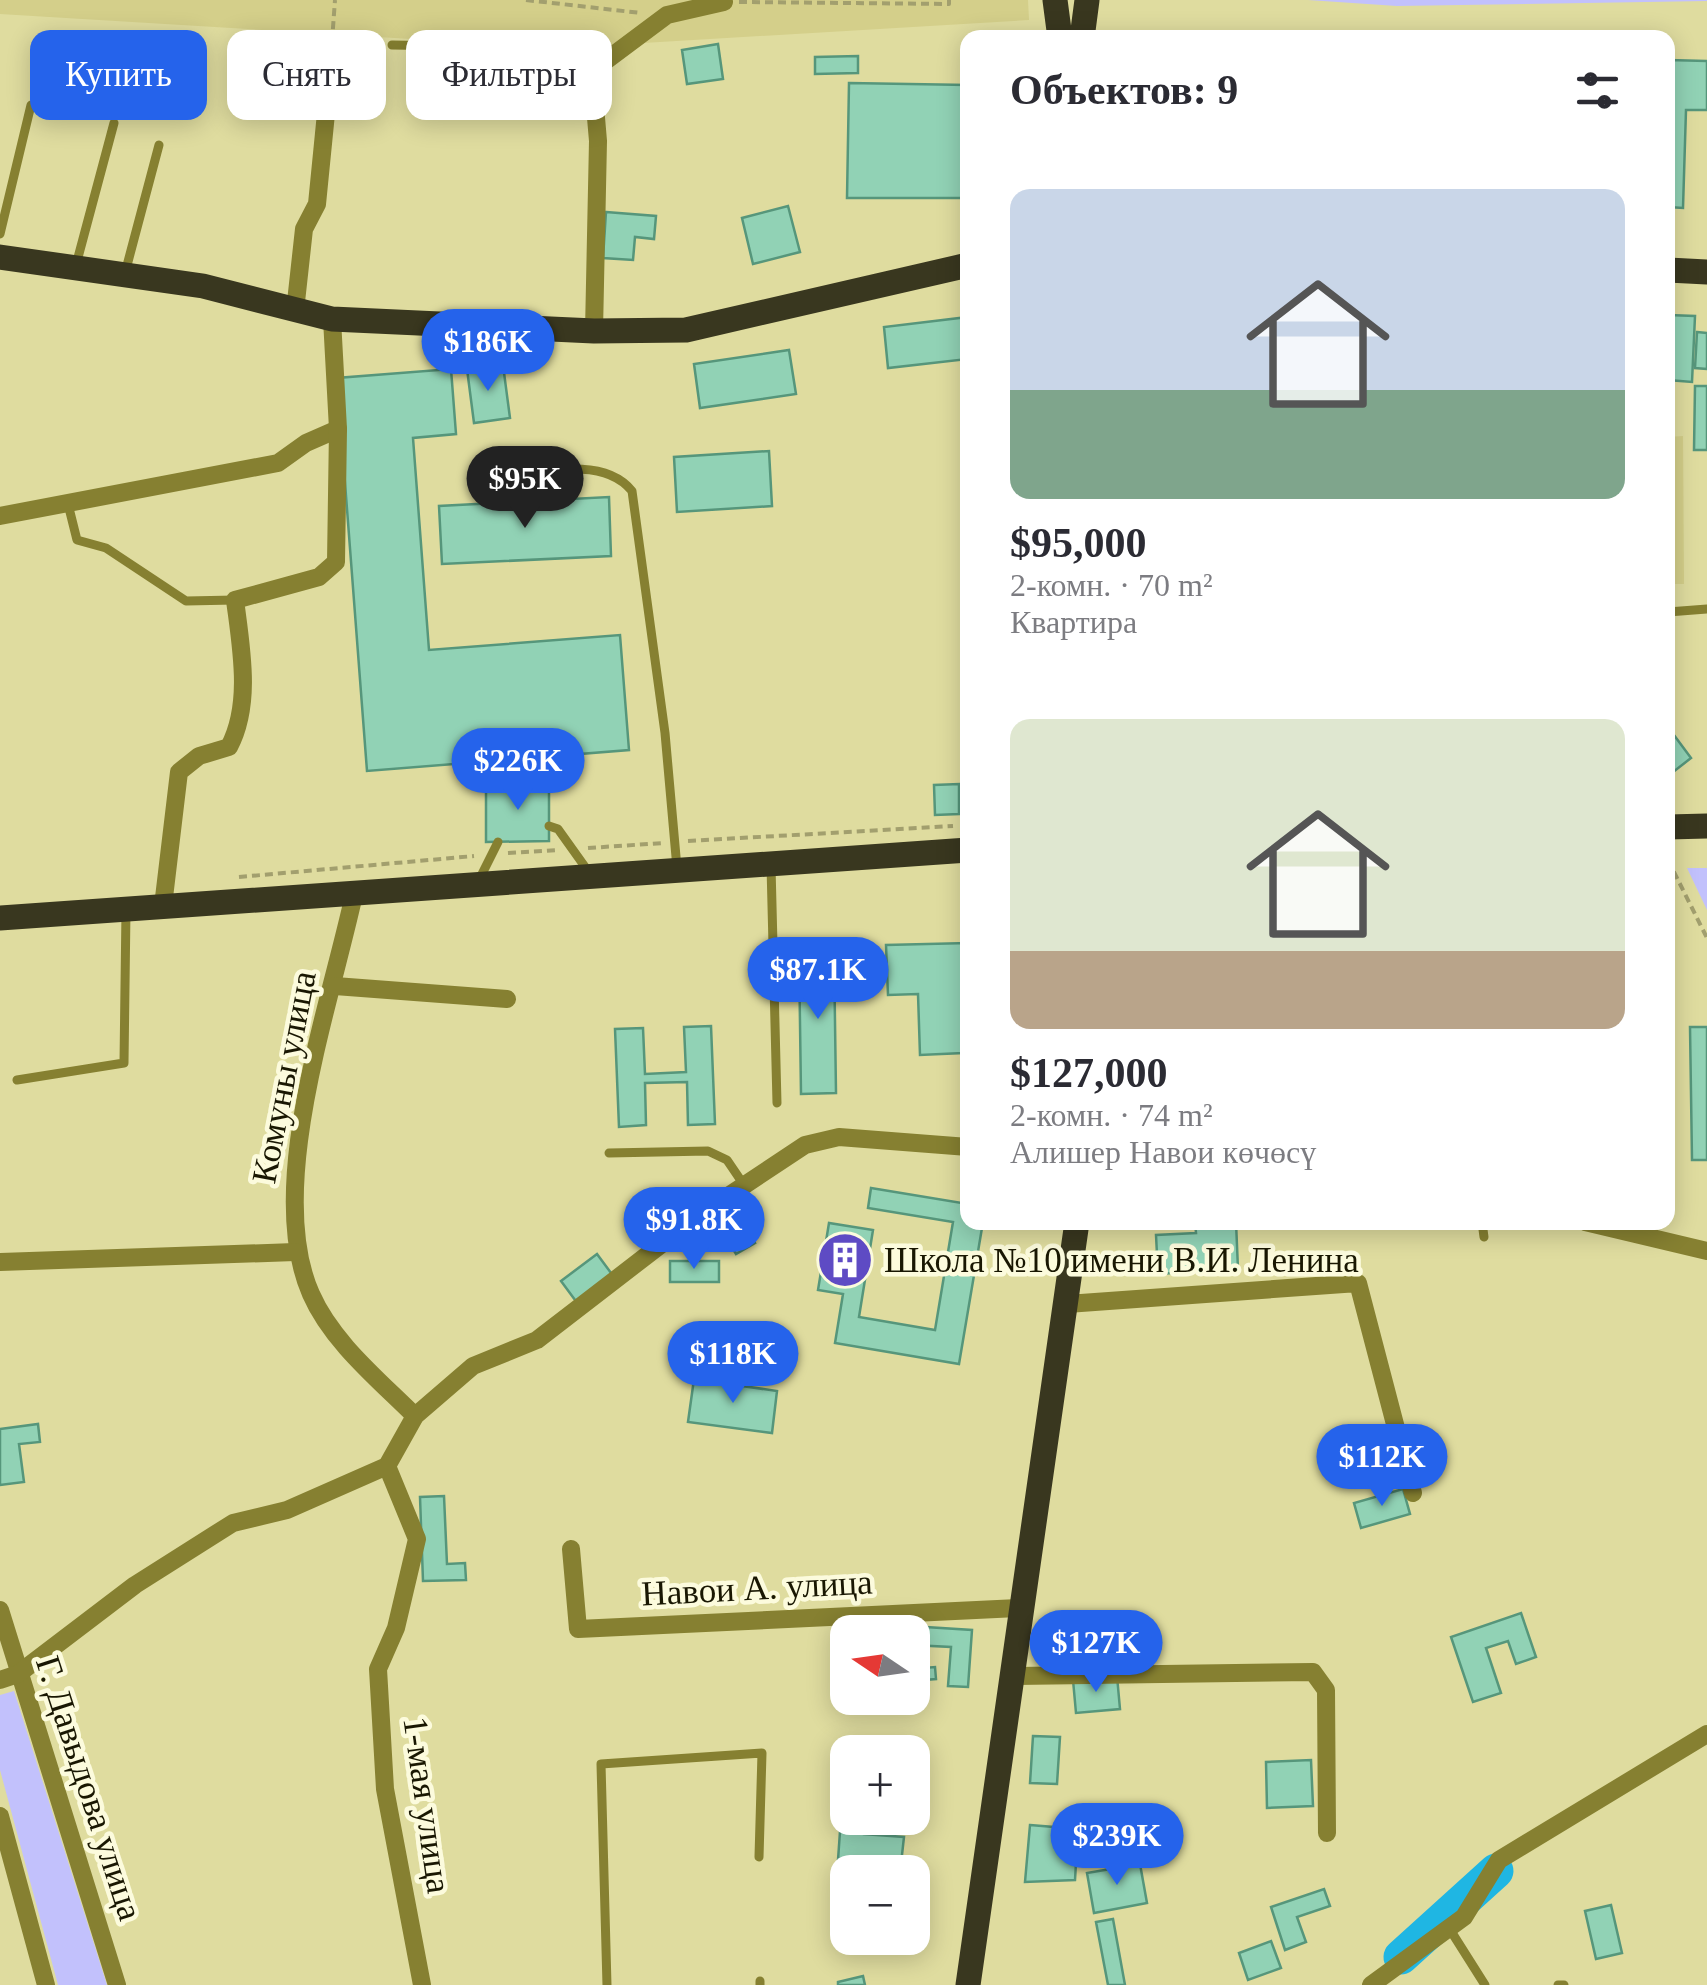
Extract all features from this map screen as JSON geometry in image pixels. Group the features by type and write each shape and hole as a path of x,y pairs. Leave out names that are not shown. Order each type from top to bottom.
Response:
{"main road":[{"path":"1055,0 1059,30"},
{"path":"1083,30 1087,0"},
{"path":"0,257 203,286 332,318 594,332 686,330 960,267"},
{"path":"1675,270 1707,272"},
{"path":"1675,828 1707,826"},
{"path":"0,918 355,890 960,851"},
{"path":"968,1985 1076,1230"}],"street":[{"path":"612,56 667,16 724,2"},
{"path":"295,311 304,229 317,204 325,120"},
{"path":"594,332 596,120"},
{"path":"163,906 179,772 199,756 228,747 241,725 242,678 235,600 319,577 336,562 338,430 332,318"},
{"path":"0,516 278,463 306,443 338,430"},
{"name":"Комуны улица","path":"355,890 335,986 317,1048 291,1200 295,1252 312,1298 356,1358 415,1416"},
{"path":"335,986 507,999"},
{"path":"9,1677 135,1585 233,1522 287,1510 387,1466 415,1416 473,1366 537,1340 804,1145 838,1137 960,1146"},
{"path":"1618,1230 1707,1251"},
{"path":"0,1262 295,1252"},
{"path":"1067,1304 1358,1283 1414,1493"},
{"name":"1-мая улица","path":"387,1466 417,1538 396,1628 378,1669 384,1790 422,1985"},
{"name":"Навои А. улица","path":"571,1549 578,1629 1020,1608"},
{"name":"Г. Давыдова улица","path":"0,1610 9,1677 117,1985"},
{"path":"1011,1676 1313,1672 1326,1690 1327,1832"},
{"path":"1371,1985 1464,1917 1499,1860 1707,1734"},
{"path":"0,1816 46,1985"}],"lane":[{"path":"392,45 406,45"},
{"path":"0,234 30,109"},
{"path":"75,268 114,122"},
{"path":"125,275 159,145"},
{"path":"493,480 592,468 621,477 632,491 665,733 677,871"},
{"path":"68,502 77,540 106,548 186,601 235,600"},
{"path":"1675,611 1707,609"},
{"path":"549,826 566,838 591,876"},
{"path":"478,883 498,842"},
{"path":"772,865 777,1103"},
{"path":"16,1080 124,1063 126,909"},
{"path":"609,1153 708,1151 726,1160 744,1186"},
{"path":"1483,1230 1484,1237"},
{"path":"607,1985 601,1764 762,1753 759,1857"},
{"path":"1449,1928 1485,1985"}],"path":[{"path":"333,30 335,0"},
{"path":"526,0 667,16"},
{"path":"724,2 949,4 949,0"},
{"path":"1675,874 1707,938"}],"shaded area":[{"path":"0,0 1028,0 1029,20 612,45 612,30 406,30 406,39 386,37 386,30 264,30 0,14"},
{"path":"1308,0 1707,0 1707,1 1397,6"},
{"path":"1683,436 1684,584 1675,584 1675,437"},
{"path":"1687,868 1707,868 1707,910"},
{"path":"14,1691 107,1985 58,1985 0,1770 0,1695"}],"building":[{"path":"718,44 723,79 687,84 682,50"},
{"path":"858,56 858,73 815,74 815,57"},
{"path":"1675,60 1707,61 1707,110 1686,110 1683,208 1675,207"},
{"path":"849,83 960,85 960,198 847,198"},
{"path":"788,206 800,252 753,264 742,218"},
{"path":"606,212 656,216 654,239 635,237 633,260 603,258"},
{"path":"1675,315 1695,316 1692,382 1675,381"},
{"path":"960,318 960,360 888,368 884,327"},
{"path":"1697,332 1707,333 1707,369 1695,368"},
{"path":"789,350 796,394 700,408 694,364"},
{"path":"503,365 510,418 474,423 467,369"},
{"path":"451,369 456,434 413,438 429,650 620,635 629,750 367,771 337,378"},
{"path":"1695,386 1707,386 1707,450 1694,450"},
{"path":"769,451 772,506 677,512 674,457"},
{"path":"609,497 611,556 442,564 439,506"},
{"path":"1675,736 1691,758 1675,771"},
{"path":"549,783 549,841 486,842 486,787"},
{"path":"959,784 959,814 935,815 934,785"},
{"path":"960,943 960,1053 920,1055 918,994 888,995 886,945"},
{"path":"834,951 836,1093 801,1094 799,952"},
{"path":"711,1026 715,1124 688,1125 687,1082 645,1083 646,1125 619,1127 615,1029 643,1028 645,1074 686,1072 684,1027"},
{"path":"1690,1027 1707,1027 1707,1160 1692,1160"},
{"name":"Школа №10 имени В.И. Ленина","path":"871,1188 960,1203 960,1230 982,1230 959,1364 835,1343 843,1294 818,1290 829,1223 873,1230 859,1317 935,1330 953,1222 868,1208"},
{"path":"739,1216 755,1243 736,1254 720,1227"},
{"path":"1196,1230 1236,1230 1238,1269 1158,1274 1156,1235 1196,1233"},
{"path":"597,1254 614,1277 578,1304 561,1281"},
{"path":"670,1261 719,1261 719,1282 670,1282"},
{"path":"694,1379 777,1391 772,1433 688,1422"},
{"path":"38,1424 40,1442 19,1444 24,1482 0,1485 0,1429"},
{"path":"1403,1489 1410,1514 1361,1528 1354,1503"},
{"path":"444,1496 447,1564 465,1563 466,1580 423,1581 420,1497"},
{"path":"1521,1613 1536,1657 1516,1664 1508,1641 1486,1648 1501,1693 1473,1702 1451,1637"},
{"path":"930,1627 972,1630 968,1687 948,1686 951,1647 930,1646"},
{"path":"930,1667 935,1667 936,1679 930,1680"},
{"path":"1117,1676 1120,1709 1076,1713 1073,1680"},
{"path":"1033,1736 1060,1737 1057,1784 1030,1783"},
{"path":"1311,1760 1313,1806 1267,1808 1266,1762"},
{"path":"1030,1825 1078,1829 1075,1880 1025,1882"},
{"path":"1141,1825 1142,1844 1093,1847 1092,1829"},
{"path":"840,1835 904,1837 902,1855 838,1855"},
{"path":"1140,1864 1147,1903 1094,1913 1087,1873"},
{"path":"1324,1889 1330,1906 1297,1917 1306,1942 1285,1950 1271,1907"},
{"path":"1611,1905 1622,1953 1596,1959 1585,1911"},
{"path":"1113,1919 1125,1985 1108,1985 1096,1922"},
{"path":"1271,1941 1281,1968 1248,1980 1239,1953"},
{"path":"863,1976 865,1985 838,1985 838,1982"}],"waterway":[{"path":"1401,1957 1496,1871"}],"place":[{"name":"Школа №10 имени В.И. Ленина","path":"845,1260"}]}
